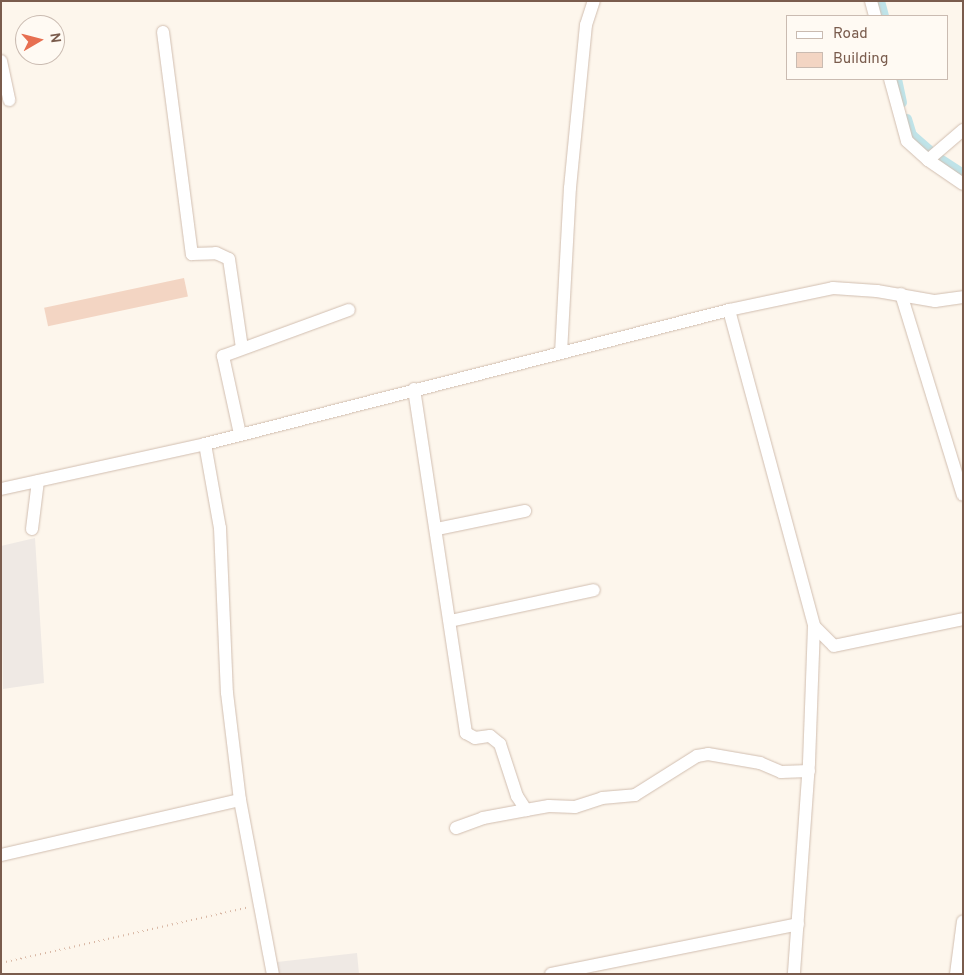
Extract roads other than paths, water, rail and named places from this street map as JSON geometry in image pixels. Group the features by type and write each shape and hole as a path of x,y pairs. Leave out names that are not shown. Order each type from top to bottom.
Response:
{"street":[{"path":"561,353 571,178 586,25 594,1"},
{"path":"871,1 875,15"},
{"path":"164,32 192,254 216,253 229,259 242,348"},
{"path":"1,61 9,100"},
{"path":"890,80 908,141 928,160 963,184"},
{"path":"928,160 963,130"},
{"path":"1,489 205,444 414,389 729,310 833,288 902,294 935,301 963,297"},
{"path":"902,294 963,495"},
{"path":"240,434 223,356 349,310"},
{"path":"729,310 814,626 809,771 794,974"},
{"path":"414,389 437,529 466,733 475,738 490,736 500,744 517,796 526,810"},
{"path":"205,444 220,528 227,694 240,800 273,974"},
{"path":"32,529 38,481"},
{"path":"437,529 525,511"},
{"path":"450,621 594,590"},
{"path":"814,626 834,646 963,618"},
{"path":"456,828 484,818 549,806 575,807 602,798 634,794 697,756 708,754 760,763 781,772 809,771"},
{"path":"1,855 240,800"},
{"path":"956,974 963,921"},
{"path":"551,974 798,924"}],"waterway":[{"path":"880,1 884,15"},
{"path":"897,80 902,102"},
{"path":"907,119 912,135 937,157 963,174"}]}
